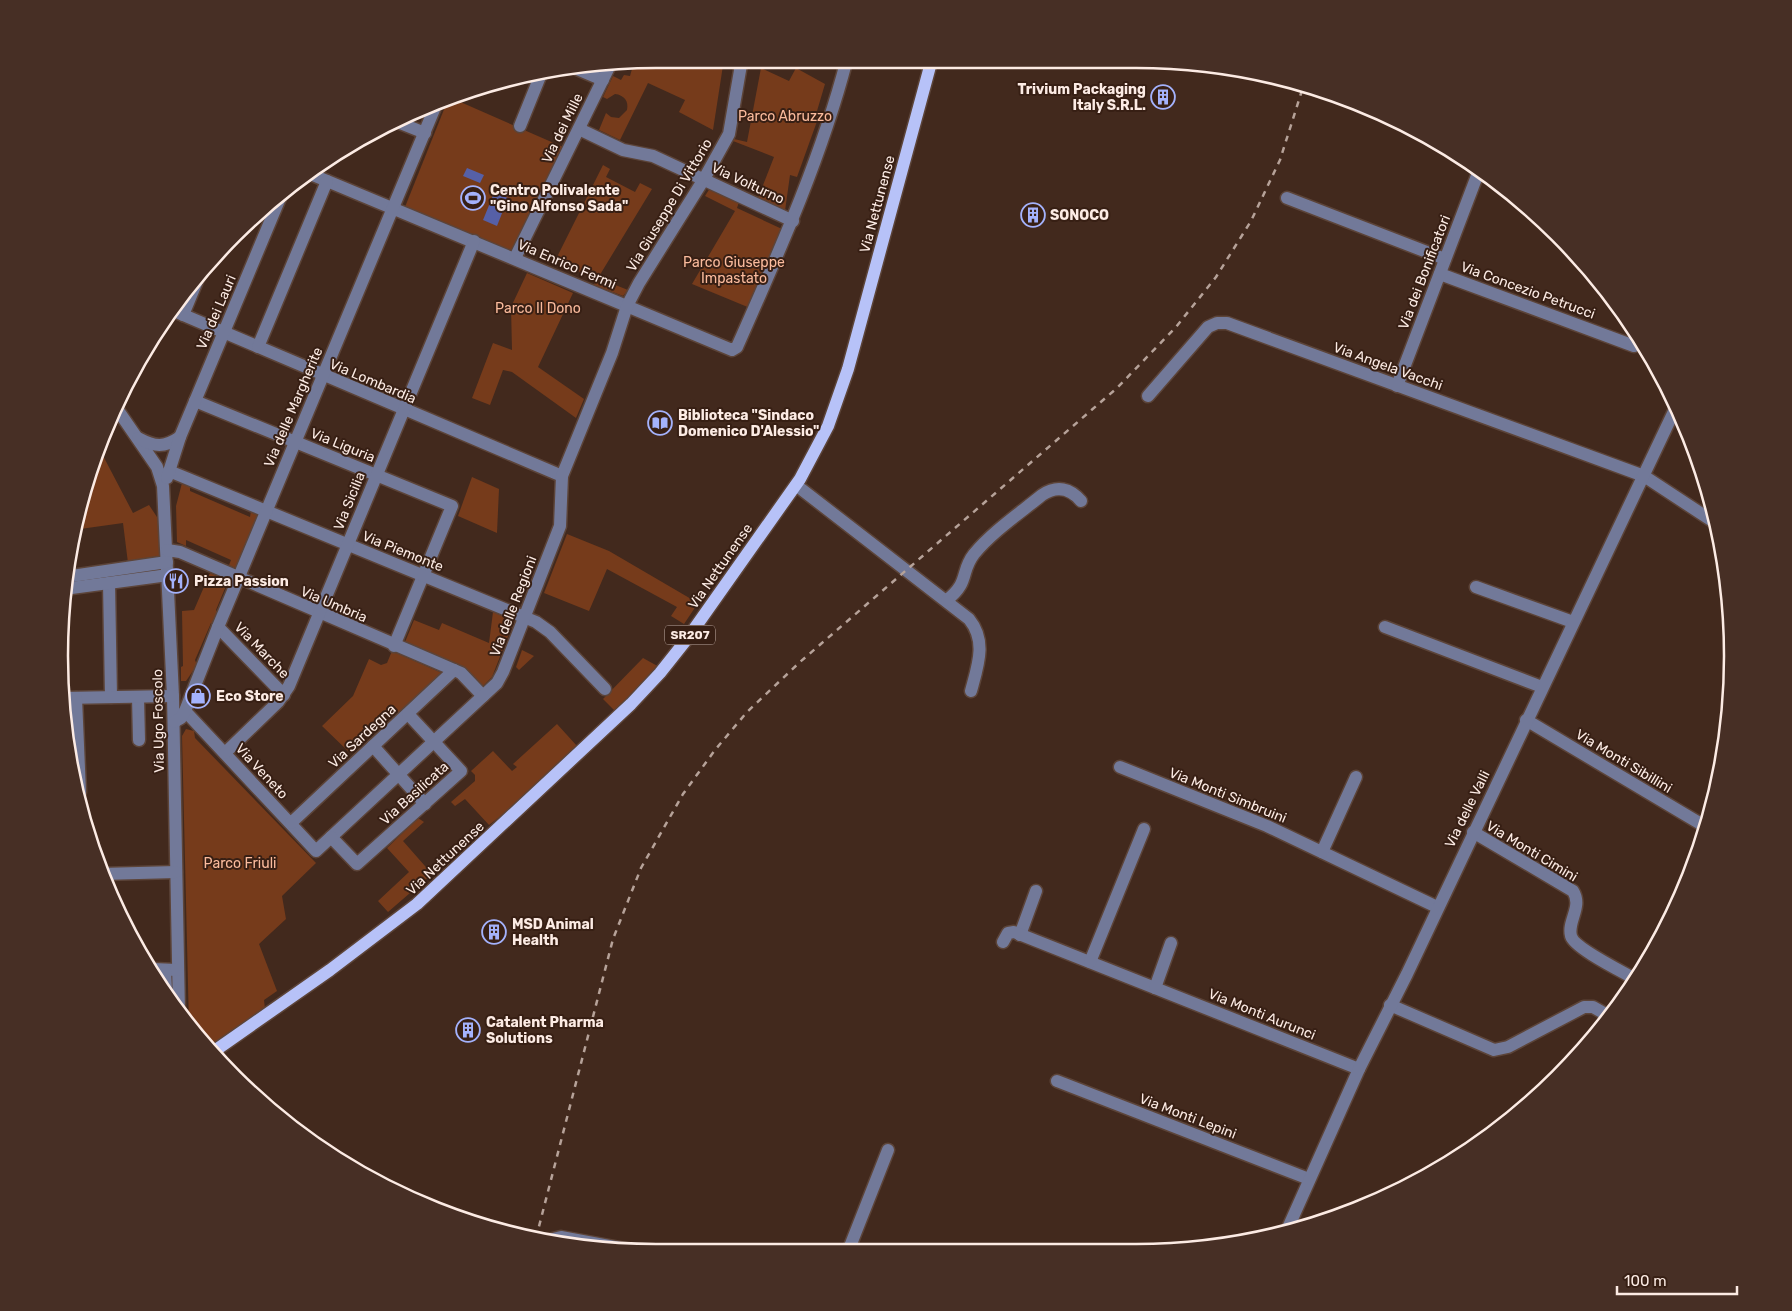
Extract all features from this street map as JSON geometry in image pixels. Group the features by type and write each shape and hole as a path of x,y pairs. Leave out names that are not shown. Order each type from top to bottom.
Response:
{"main road":[{"name":"Via Nettunense","path":"218,1048 337,966 417,904 631,704 676,653 796,485 820,442 839,398 930,67"}],"street":[{"name":"Via Giuseppe Di Vittorio","path":"627,306 639,282 704,179 728,134 741,67"},
{"path":"793,220 833,114 845,67"},
{"name":"Via dei Mille","path":"515,258 608,70"},
{"path":"585,72 603,80"},
{"path":"520,126 539,80"},
{"name":"Via delle Margherite","path":"174,722 181,718 185,711 238,578 433,111"},
{"path":"403,124 424,133"},
{"name":"Via Volturno","path":"579,129 623,150 653,156 793,220"},
{"name":"Via Enrico Fermi","path":"316,176 515,258 727,350 737,347 793,220"},
{"name":"Via dei Bonificatori","path":"1397,386 1477,177"},
{"path":"258,347 327,181"},
{"path":"1287,198 1445,259"},
{"name":"Via dei Lauri","path":"163,486 180,437 277,206"},
{"name":"Via Sicilia","path":"225,753 284,695 474,241"},
{"name":"Via Concezio Petrucci","path":"1440,274 1634,346"},
{"name":"Via delle Regioni","path":"316,850 483,696 502,675 560,526 562,476 612,353 627,306"},
{"name":"Via Lombardia","path":"178,313 562,476"},
{"name":"Via Angela Vacchi","path":"1148,396 1208,327 1221,322 1644,476 1707,518"},
{"name":"Via Liguria","path":"195,401 452,506 422,576"},
{"name":"Via Ugo Foscolo","path":"120,413 157,467 163,486 174,722 176,872 165,969 171,987"},
{"name":"Via delle Valli","path":"1290,1223 1359,1069 1407,974 1472,832 1673,414"},
{"path":"136,436 159,446 168,445 180,437"},
{"name":"Via Piemonte","path":"169,471 524,617 545,628 605,689"},
{"path":"796,485 947,600 971,622 980,639 980,653 971,691"},
{"path":"947,600 962,585 969,562 979,548 1046,492 1057,489 1066,490 1081,501"},
{"name":"Via Umbria","path":"167,562 180,552 319,614 462,673 483,696"},
{"path":"74,576 167,562"},
{"path":"72,588 109,583 167,562"},
{"path":"394,646 422,576"},
{"path":"109,583 111,697"},
{"path":"1476,587 1574,622"},
{"name":"Via Marche","path":"218,627 284,695"},
{"path":"1385,627 1542,687"},
{"name":"Via Sardegna","path":"291,824 454,670"},
{"path":"69,698 173,696"},
{"path":"138,697 139,740"},
{"path":"76,698 79,770"},
{"name":"Via Veneto","path":"185,711 316,850"},
{"name":"Via Basilicata","path":"331,837 358,864 461,772 408,714"},
{"name":"Via Monti Sibillini","path":"1526,720 1700,823"},
{"path":"373,746 425,804"},
{"name":"Via Monti Simbruini","path":"1120,768 1244,817 1437,907"},
{"path":"1322,852 1356,776"},
{"path":"1090,962 1144,829"},
{"name":"Via Monti Cimini","path":"1472,832 1572,891 1577,904 1571,931 1572,939 1580,947 1629,976"},
{"path":"109,874 176,872"},
{"path":"1003,942 1009,932 1020,935 1036,891"},
{"name":"Via Monti Aurunci","path":"1020,935 1359,1069"},
{"path":"1155,988 1171,943"},
{"path":"1390,1005 1494,1050 1508,1048 1584,1007 1596,1008 1603,1013"},
{"name":"Via Monti Lepini","path":"1057,1081 1309,1179"},
{"path":"851,1244 888,1150"}],"green space":[{"path":"723,67 713,130 679,112 685,100 648,83 620,140 599,130 606,113 611,117 619,118 627,110 626,101 621,96 615,94 607,99 603,97 613,76 621,80 624,75 630,76 632,68"},
{"name":"Parco Abruzzo","path":"761,68 789,81 796,68 825,84 817,111 820,113 797,177 790,175 785,211 758,198 774,157 733,141 734,139 747,142"},
{"path":"459,101 563,147 512,251 405,207 445,107"},
{"path":"603,165 610,169 606,177 635,192 640,183 652,189 598,278 628,290 623,296 594,285 596,279 555,261"},
{"name":"Parco Giuseppe Impastato","path":"710,188 739,202 737,208 782,229 750,308 692,284 735,211 705,196"},
{"name":"Parco Il Dono","path":"527,273 573,293 538,367 584,399 576,418 512,372 503,370 490,405 472,398 493,343 512,350 511,307"},
{"path":"103,455 133,513 149,505 159,520 160,559 128,563 123,523 82,529"},
{"path":"472,477 499,489 497,533 458,516"},
{"path":"182,483 190,486 190,491 250,517 251,511 259,515 237,569 229,565 231,560 186,540 186,546 177,542 176,506"},
{"path":"567,534 609,551 698,603 684,624 671,616 677,607 607,569 589,611 544,593"},
{"path":"210,573 228,581 216,610 218,614 214,623 211,623 195,660 197,665 186,681 181,681 181,667 183,666 182,611 194,610"},
{"path":"493,612 514,621 492,677 482,687 464,667 405,642 414,620 439,630 442,623 489,643"},
{"path":"522,650 534,656 519,670 516,667"},
{"path":"392,651 442,673 399,712 396,711 349,752 322,726 353,696 369,659 381,665 387,663"},
{"path":"643,658 661,668 617,713 603,699"},
{"path":"557,724 577,746 518,803 489,825 465,799 455,806 451,802 475,781 475,775 471,771 493,751 512,771 517,767 513,764"},
{"name":"Parco Friuli","path":"186,729 194,731 195,738 316,863 282,896 286,919 259,944 277,991 264,1000 265,1009 213,1043 189,1013 182,736"},
{"path":"418,818 424,822 403,841 432,874 388,912 378,901 409,872 387,848"}],"water":[{"path":"467,168 484,175 480,183 463,176"},
{"path":"494,193 508,198 497,226 483,220"}],"railway":[{"path":"538,1231 613,939 641,868 683,794 715,750 747,712 800,662 1117,388 1176,327 1216,277 1251,221 1280,160 1302,92"}],"place":[{"name":"Trivium Packaging Italy S.R.L.","path":"1163,97"},
{"name":"Centro Polivalente \"Gino Alfonso Sada\"","path":"473,198"},
{"name":"SONOCO","path":"1033,215"},
{"name":"Biblioteca \"Sindaco Domenico D'Alessio\"","path":"660,423"},
{"name":"Pizza Passion","path":"176,581"},
{"name":"Eco Store","path":"198,696"},
{"name":"MSD Animal Health","path":"494,932"},
{"name":"Catalent Pharma Solutions","path":"468,1030"}]}
